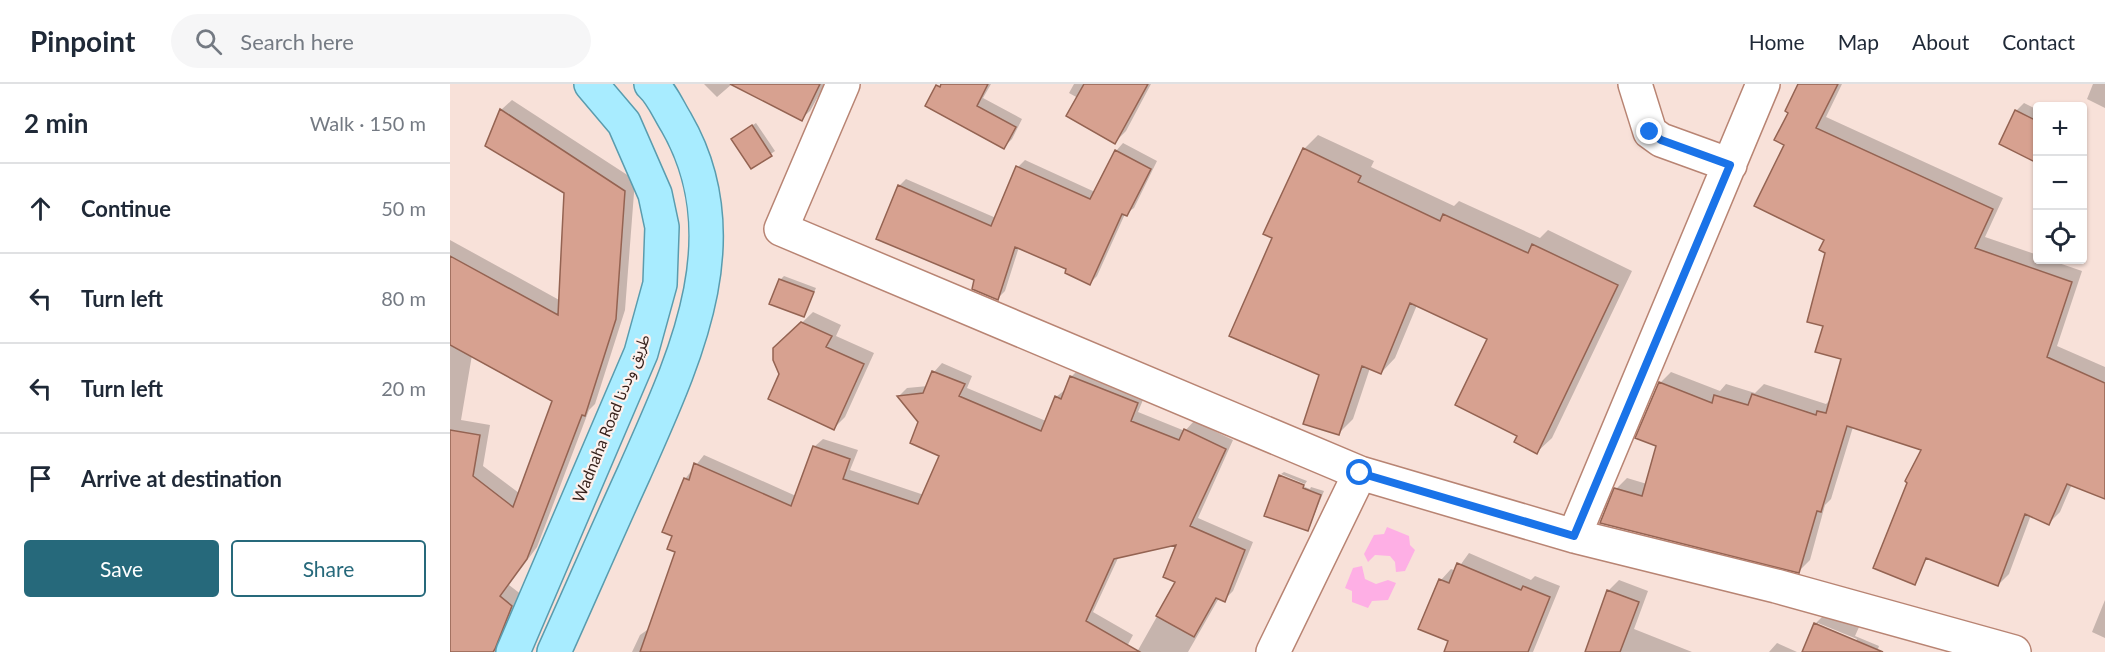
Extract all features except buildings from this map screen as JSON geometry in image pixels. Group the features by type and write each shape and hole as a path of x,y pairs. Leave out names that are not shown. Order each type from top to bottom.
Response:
{"main road":[{"name":"Wadnaha Road طريق وددنا","path":"513,652 641,352 660,284 662,227 655,194 624,123 591,84"},
{"path":"554,652 676,377 698,308 706,257 705,198 690,146 651,84"}],"street":[{"path":"843,84 782,229 1360,473 1574,536 1776,586 2014,652"},
{"path":"1635,84 1650,132 1661,140 1730,165"},
{"path":"1574,536 1763,84"},
{"path":"1273,652 1360,473"}],"shaded area":[{"path":"1387,527 1409,536 1410,545 1415,550 1405,571 1396,572 1395,562 1390,556 1375,555 1368,562 1364,554 1374,535 1384,534"},
{"path":"1362,566 1365,579 1376,584 1388,580 1396,583 1388,600 1372,601 1368,608 1352,602 1352,591 1345,588 1353,568"}],"route":[{"path":"1360,473 1574,536 1730,165 1661,140 1650,132"}]}
